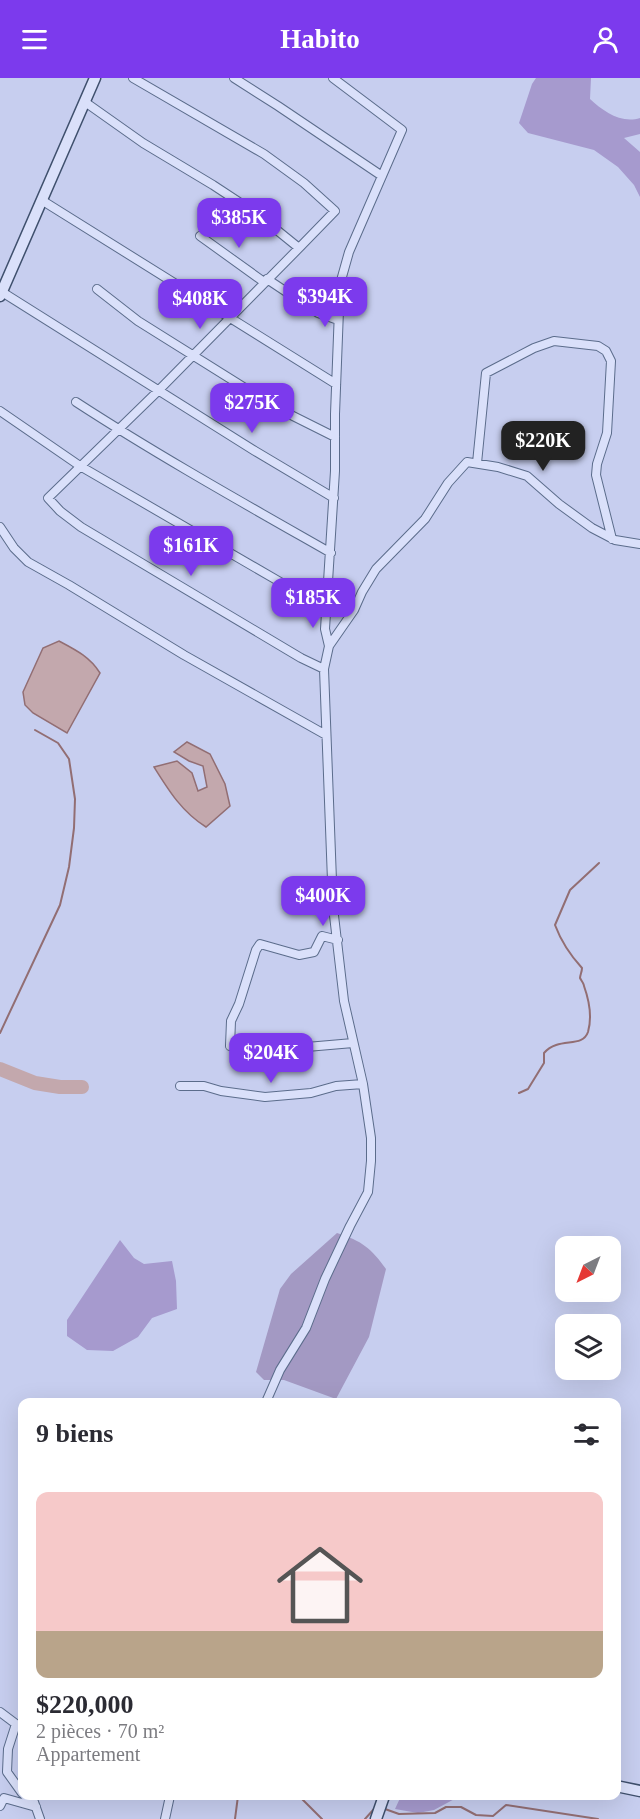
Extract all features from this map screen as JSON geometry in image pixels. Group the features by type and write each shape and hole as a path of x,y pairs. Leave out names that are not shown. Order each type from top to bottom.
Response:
{"street":[{"path":"95,78 1,294 334,498"},
{"path":"133,78 264,154 304,183 335,211 193,356 48,498 60,511 81,527 291,652 324,669"},
{"path":"234,78 382,176"},
{"path":"329,646 325,629 334,498 340,284 349,252 402,130 333,78"},
{"path":"86,102 144,143 258,214 299,248"},
{"path":"43,201 336,384"},
{"path":"200,236 318,313 338,320"},
{"path":"97,289 138,321 276,408 335,437"},
{"path":"477,463 486,373 534,348 554,341 598,346 606,351 611,361 607,433 597,464 596,475 612,539"},
{"path":"76,402 211,486 331,553"},
{"path":"0,411 81,466 327,610"},
{"path":"268,1398 280,1370 306,1328 325,1279 368,1192 371,1161 371,1138 363,1084 344,1001 333,907 324,669 329,646 354,610 376,569 425,519 448,483 467,462 527,476 592,528 612,539 640,544"},
{"path":"0,527 14,548 28,562 184,655 326,735"},
{"path":"338,940 322,936 314,952 299,955 260,944 231,1021 230,1046 272,1050 353,1043"},
{"path":"180,1086 204,1086 265,1097 311,1093 336,1086 363,1084"},
{"path":"0,1712 18,1724"},
{"path":"18,1727 8,1749 7,1772 18,1786"},
{"path":"621,1787 640,1791"},
{"path":"0,1806 3,1798 36,1807"},
{"path":"31,1800 40,1819"},
{"path":"165,1819 169,1800"}],"shaded area":[{"path":"536,78 591,78 590,99 595,104 619,118 640,118 640,134 624,138 640,152 640,197 634,185 618,167 594,150 528,133 519,123"},
{"path":"59,641 87,658 100,673 67,733 33,713 25,705 23,692 43,648"},
{"path":"187,742 210,754 225,784 230,806 206,827 183,808 154,767 177,761 192,773 198,791 207,787 203,766 174,752"},
{"path":"337,1233 365,1246 386,1269 369,1337 337,1398 284,1380 264,1380 256,1372 280,1289 291,1274"},
{"path":"120,1240 134,1258 144,1264 172,1261 176,1281 177,1309 152,1318 138,1337 113,1351 87,1350 67,1336 67,1320"},
{"path":"399,1800 453,1800 434,1810 418,1813 395,1809"}],"waterway":[{"path":"0,1033 60,905 69,867 74,828 75,799 69,759 58,743 35,730"},
{"path":"519,1093 528,1089 544,1063 544,1053 556,1045 581,1040 588,1032 589,1009 584,984 580,978 582,968 560,937 555,925 570,890 599,863"},
{"path":"0,1069 35,1083 60,1087 82,1087"},
{"path":"235,1819 237,1800"},
{"path":"303,1800 322,1819"},
{"path":"385,1809 399,1814 435,1813 446,1807 461,1807 476,1815 493,1816 506,1805 598,1819"},
{"path":"365,1819 374,1809"}]}
